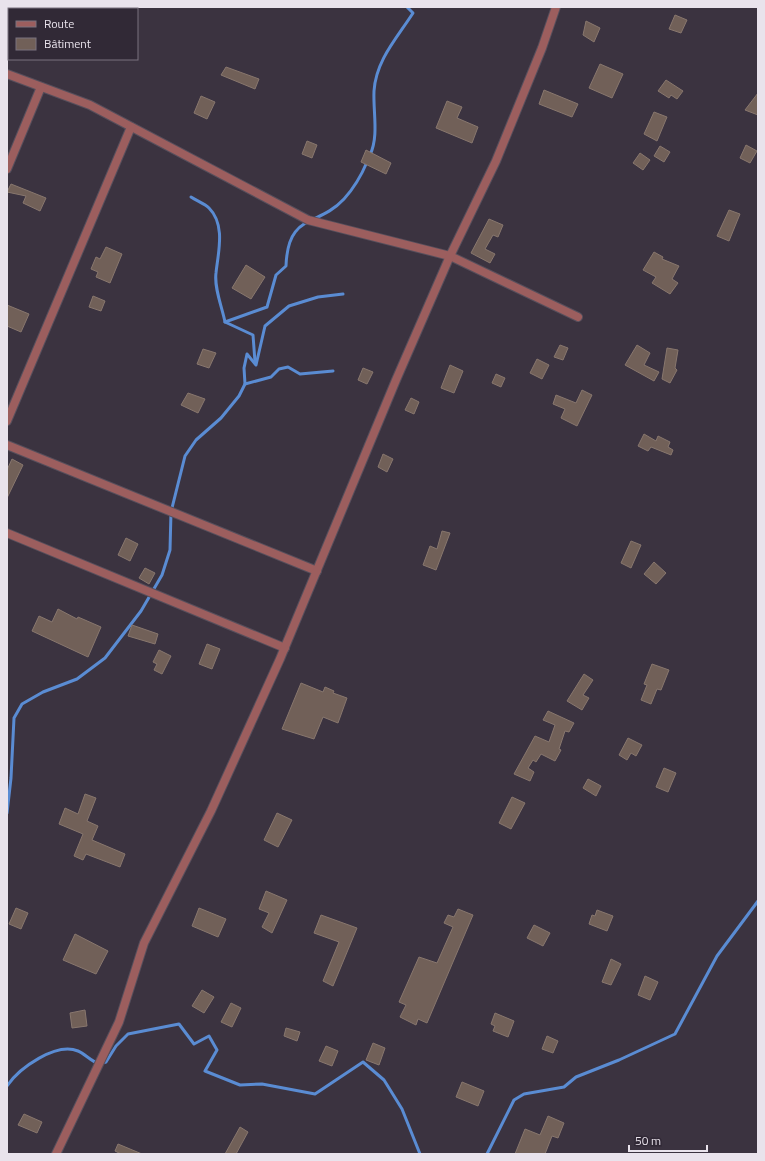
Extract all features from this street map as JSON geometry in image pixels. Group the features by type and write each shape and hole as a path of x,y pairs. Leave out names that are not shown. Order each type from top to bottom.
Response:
{"street":[{"path":"56,1154 118,1022 144,944 211,811 285,648 396,380 450,256 496,161 542,48 556,7"},
{"path":"7,74 90,105 308,220 450,256 578,317"},
{"path":"7,169 41,87"},
{"path":"7,421 131,127"},
{"path":"7,445 317,571"},
{"path":"7,533 285,648"}],"building":[{"path":"675,15 687,20 681,33 669,29"},
{"path":"586,21 600,28 594,42 583,35"},
{"path":"600,64 623,74 612,98 589,88"},
{"path":"226,67 259,79 255,89 221,75"},
{"path":"666,80 683,91 677,99 671,95 669,98 658,91"},
{"path":"544,90 578,104 572,117 539,104"},
{"path":"758,93 758,115 745,110"},
{"path":"201,96 215,102 207,119 194,113"},
{"path":"447,101 462,107 457,118 478,127 472,143 436,128"},
{"path":"654,112 667,117 657,141 644,134"},
{"path":"307,141 317,145 312,158 302,154"},
{"path":"746,145 757,151 750,163 740,158"},
{"path":"660,146 670,152 664,162 654,156"},
{"path":"366,150 391,163 386,174 361,162"},
{"path":"640,153 650,160 643,170 633,163"},
{"path":"11,184 46,198 40,211 23,203 26,196 7,192"},
{"path":"729,210 740,214 729,241 717,236"},
{"path":"489,219 503,225 498,237 493,235 485,249 495,254 490,263 471,253"},
{"path":"106,247 122,254 110,283 96,277 98,272 91,269 96,257 100,259"},
{"path":"654,252 663,257 662,259 679,266 672,279 678,283 670,294 652,283 656,277 643,270"},
{"path":"246,265 265,277 251,299 232,288"},
{"path":"93,296 105,301 101,311 89,307"},
{"path":"7,305 29,314 21,332 7,326"},
{"path":"560,345 568,348 563,360 554,357"},
{"path":"637,345 650,353 644,365 659,372 654,381 625,365"},
{"path":"667,348 678,350 675,368 677,370 670,383 662,379"},
{"path":"203,349 216,353 209,368 197,364"},
{"path":"537,359 549,365 542,379 530,373"},
{"path":"450,365 463,371 454,393 441,388"},
{"path":"363,368 373,372 367,384 358,380"},
{"path":"496,374 505,378 501,387 492,383"},
{"path":"582,390 592,395 577,426 561,418 565,409 553,404 556,395 576,403"},
{"path":"188,393 205,399 198,413 181,405"},
{"path":"411,398 419,402 414,414 405,410"},
{"path":"644,434 656,441 658,436 670,442 668,447 673,450 671,455 651,447 648,451 638,446"},
{"path":"383,454 393,459 387,472 378,467"},
{"path":"12,459 23,465 7,498 7,470"},
{"path":"442,531 450,533 436,570 423,565 430,546 437,549"},
{"path":"126,538 138,544 130,561 118,555"},
{"path":"631,541 641,545 631,568 621,563"},
{"path":"654,562 666,573 656,584 644,574"},
{"path":"145,568 155,573 149,584 139,578"},
{"path":"58,609 77,619 78,617 101,627 88,657 32,631 39,616 52,622"},
{"path":"132,625 158,634 155,644 128,636"},
{"path":"207,644 220,649 212,669 199,664"},
{"path":"159,650 171,656 162,674 154,670 157,664 153,662"},
{"path":"652,664 669,670 661,690 657,689 651,704 641,700 647,685 644,684"},
{"path":"584,674 593,680 583,695 589,698 582,710 567,701"},
{"path":"301,683 323,692 325,687 334,691 333,693 347,698 338,723 323,717 314,739 282,729"},
{"path":"548,711 574,723 569,732 565,731 559,749 561,750 555,761 541,754 536,762 533,760 528,768 534,772 530,781 514,774 535,736 549,742 555,725 543,720"},
{"path":"628,738 642,745 636,756 631,753 627,760 619,755"},
{"path":"664,768 676,773 668,792 656,787"},
{"path":"588,779 601,786 596,796 583,788"},
{"path":"85,794 96,798 87,821 98,826 92,840 125,854 120,867 86,854 83,860 74,856 83,834 59,824 65,808 78,814"},
{"path":"512,797 525,803 511,829 499,823"},
{"path":"277,813 292,820 278,847 264,840"},
{"path":"266,891 287,900 272,933 262,927 269,913 259,909"},
{"path":"16,908 28,913 21,929 9,924"},
{"path":"199,908 226,919 218,937 192,926"},
{"path":"458,909 473,915 427,1023 418,1019 416,1025 400,1017 406,1005 399,1002 419,957 437,963 453,927 444,923 448,915 454,917"},
{"path":"597,910 613,916 607,931 589,924 592,915 595,916"},
{"path":"321,915 357,928 333,986 323,981 339,942 314,933"},
{"path":"534,925 550,933 543,946 527,938"},
{"path":"75,934 108,951 96,974 63,960"},
{"path":"611,959 621,964 611,985 602,982"},
{"path":"645,976 658,982 650,1000 638,995"},
{"path":"202,990 214,997 204,1013 192,1006"},
{"path":"231,1003 241,1008 232,1027 221,1022"},
{"path":"85,1010 87,1026 72,1028 70,1013"},
{"path":"495,1013 514,1021 508,1037 493,1031 495,1026 491,1024"},
{"path":"286,1028 300,1032 297,1041 284,1036"},
{"path":"547,1036 558,1041 553,1053 542,1049"},
{"path":"373,1043 385,1048 379,1065 366,1060"},
{"path":"326,1046 338,1051 332,1066 319,1061"},
{"path":"462,1082 484,1091 478,1106 456,1097"},
{"path":"24,1114 42,1122 37,1133 18,1125"},
{"path":"548,1116 564,1123 558,1138 552,1136 545,1154 515,1154 525,1129 540,1135"},
{"path":"240,1127 248,1132 236,1154 225,1154"},
{"path":"118,1144 142,1154 121,1154 115,1151"}],"waterway":[{"path":"370,155 373,148 375,132 374,91 376,80 383,59 413,13 407,7"},
{"path":"255,362 253,335 225,322 267,307 276,275 286,266 288,249 292,237 298,229 306,223 334,208 344,199 351,191 367,162"},
{"path":"191,197 209,208 218,223 220,239 216,285 225,322"},
{"path":"7,813 11,778 14,718 22,704 43,692 77,679 105,658 141,611 162,575 170,550 171,512 185,456 196,440 221,418 239,396 245,384 244,368 247,354 256,365 265,326 289,306 318,297 343,294"},
{"path":"245,384 271,377 279,369 288,367 300,374 333,371"},
{"path":"487,1154 514,1100 524,1094 564,1087 576,1077 619,1060 675,1034 717,956 758,901"},
{"path":"7,1086 20,1072 39,1058 49,1053 69,1049 78,1051 99,1064 106,1062 116,1046 128,1034 179,1024 194,1044 209,1036 217,1050 205,1071 240,1085 262,1084 315,1094 363,1062 384,1080 402,1109 420,1154"}]}
